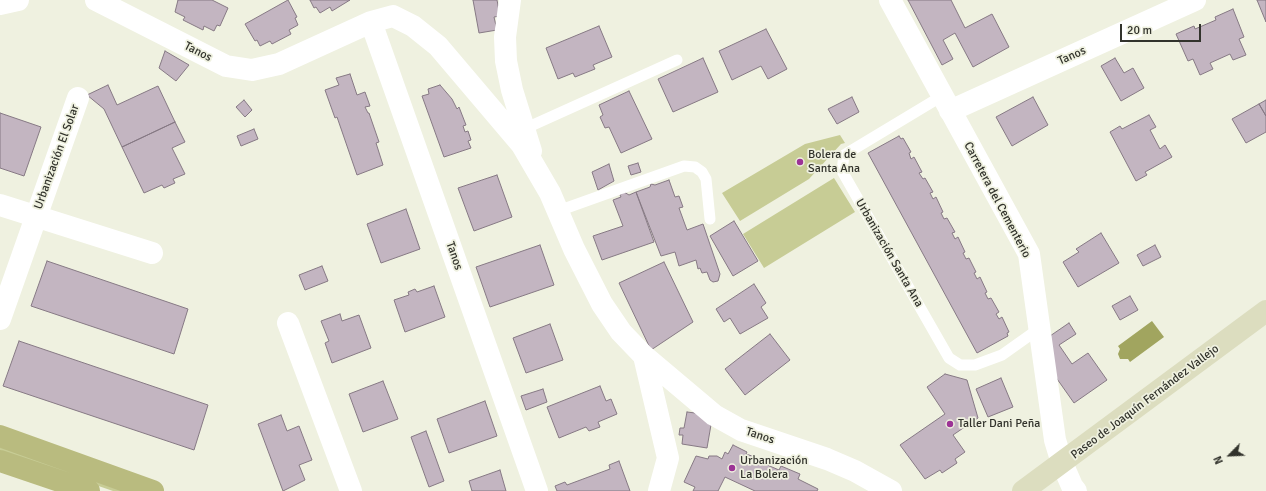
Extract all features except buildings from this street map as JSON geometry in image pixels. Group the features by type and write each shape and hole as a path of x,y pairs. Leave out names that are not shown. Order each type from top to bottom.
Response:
{"main road":[{"path":"0,436 153,491"},
{"path":"0,461 89,491"}],"street":[{"path":"0,4 18,0"},
{"name":"Tanos","path":"96,0 226,66 252,70 279,64 371,22 395,8 413,26 438,46 522,146 550,193 574,249 602,304 621,332 644,356 714,415 740,430 827,458 855,471 891,491"},
{"path":"510,0 505,37 506,61 512,90 537,170"},
{"name":"Carretera del Cementerio","path":"890,0 1029,254 1055,440 1062,463 1072,486 1076,491"},
{"name":"Tanos","path":"946,104 1195,0"},
{"name":"Tanos","path":"371,22 537,491"},
{"name":"Urbanización El Solar","path":"0,318 78,98"},
{"name":"Urbanización El Solar","path":"0,205 152,253"},
{"name":"Paseo de Joaquín Fernández Vallejo","path":"1023,491 1266,311"},
{"path":"288,323 351,491"},
{"path":"644,356 668,458 659,491"}],"lane":[{"path":"524,129 677,60"},
{"name":"Urbanización Santa Ana","path":"946,104 844,155 842,171 949,358 960,366 975,365 1002,355 1040,328"},
{"path":"558,211 684,166 695,167 702,172 706,179 710,219"}],"shaded area":[{"name":"Bolera de Santa Ana","path":"840,135 845,143 841,144 809,179 740,221 722,193 805,144"},
{"path":"834,178 855,212 764,268 743,234"},
{"path":"1152,321 1164,337 1130,362 1128,359 1120,359 1118,354 1120,349 1118,346"},
{"path":"0,447 124,491 113,491 0,452"}],"place":[{"name":"Bolera de Santa Ana","path":"800,162"},
{"name":"Taller Dani Peña","path":"950,424"},
{"name":"Urbanización La Bolera","path":"732,468"}]}
